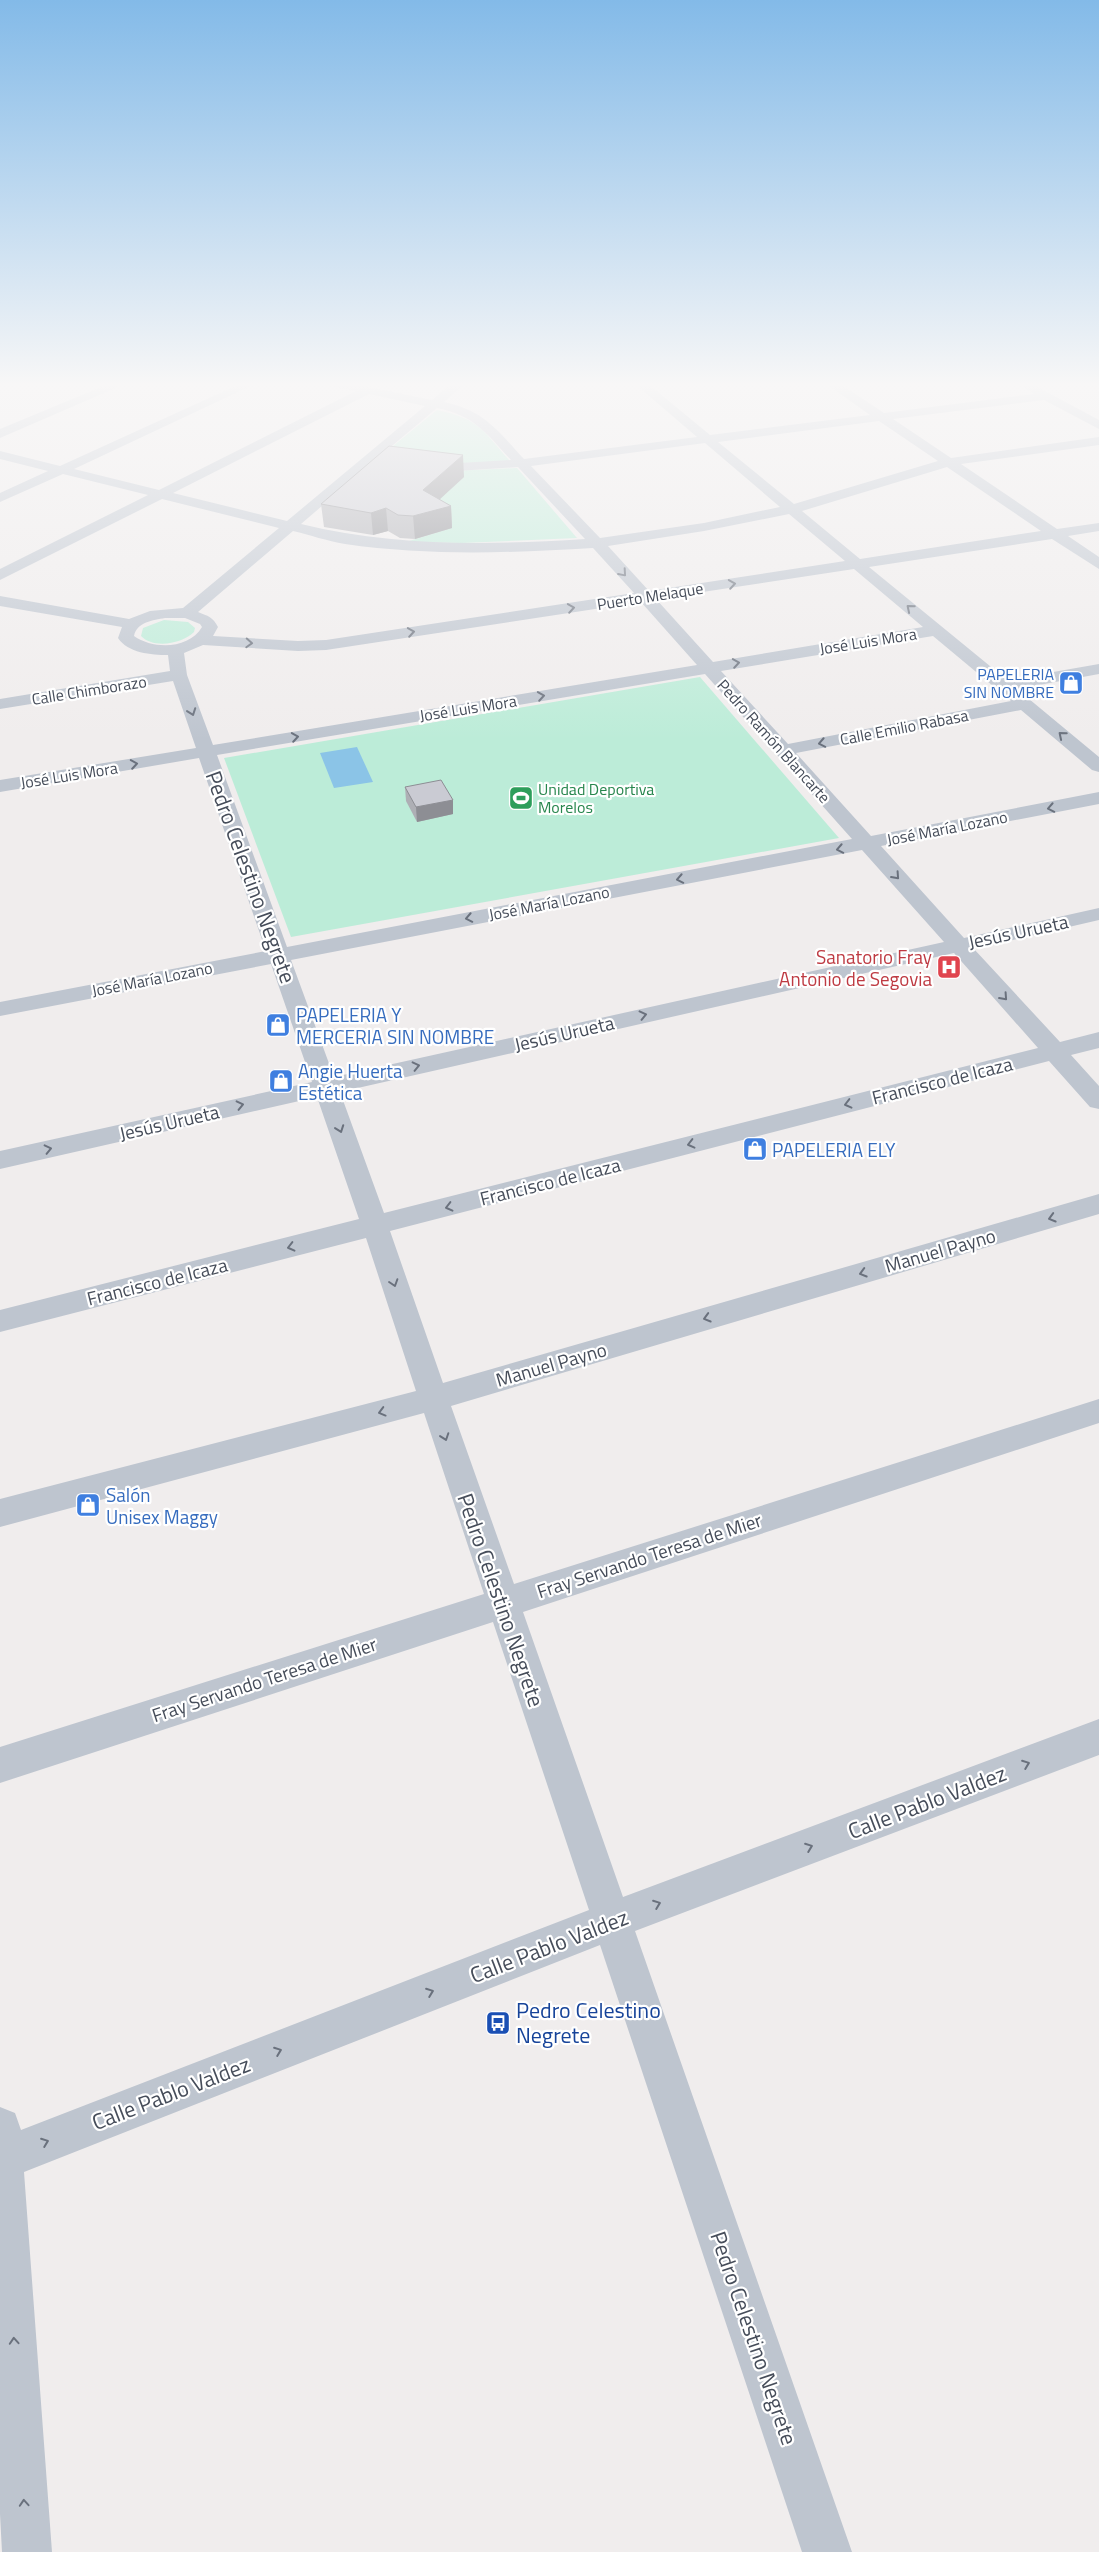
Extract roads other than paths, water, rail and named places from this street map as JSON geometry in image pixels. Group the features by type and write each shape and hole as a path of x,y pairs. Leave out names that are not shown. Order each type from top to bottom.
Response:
{"street":[{"path":"0,575 148,502"},
{"path":"190,502 353,541 417,547 499,549 597,543 704,527 793,509 816,502"},
{"path":"187,613 319,502"},
{"name":"Pedro Ramón Blancarte","path":"558,502 1099,1101"},
{"path":"784,502 1099,766"},
{"path":"1008,502 1099,564"},
{"name":"Puerto Melaque","path":"185,655 326,645 1099,527"},
{"path":"0,601 132,624"},
{"path":"187,613 206,621 210,627 208,634 185,655 132,644 126,638 126,631 132,624 157,614 187,613"},
{"name":"José Luis Mora","path":"0,786 937,630"},
{"name":"Calle Chimborazo","path":"0,704 185,655"},
{"name":"Pedro Celestino Negrete","path":"185,655 206,752 280,954 375,1226 432,1398 827,2552"},
{"path":"1004,686 1099,669"},
{"name":"Calle Emilio Rabasa","path":"783,750 1025,704"},
{"name":"José María Lozano","path":"0,1009 1099,798"},
{"name":"Jesús Urueta","path":"0,1160 957,944 1099,914"},
{"name":"Francisco de Icaza","path":"0,1321 1099,1040"},
{"name":"Manuel Payno","path":"0,1513 432,1398 1099,1204"},
{"name":"Fray Servando Teresa de Mier","path":"0,1765 1099,1411"},
{"name":"Calle Pablo Valdez","path":"1,2149 1099,1737"},
{"path":"1,2149 27,2552"}],"water":[{"path":"357,747 373,782 334,788 320,753"}],"place":[{"name":"PAPELERIA SIN NOMBRE","path":"1071,683"},
{"name":"Unidad Deportiva Morelos","path":"521,798"},
{"name":"Sanatorio Fray Antonio de Segovia","path":"949,967"},
{"name":"PAPELERIA Y MERCERIA SIN NOMBRE","path":"278,1025"},
{"name":"Angie Huerta Estética","path":"281,1081"},
{"name":"PAPELERIA ELY","path":"755,1149"},
{"name":"Salón Unisex Maggy","path":"88,1505"},
{"name":"Pedro Celestino Negrete","path":"498,2023"}]}
